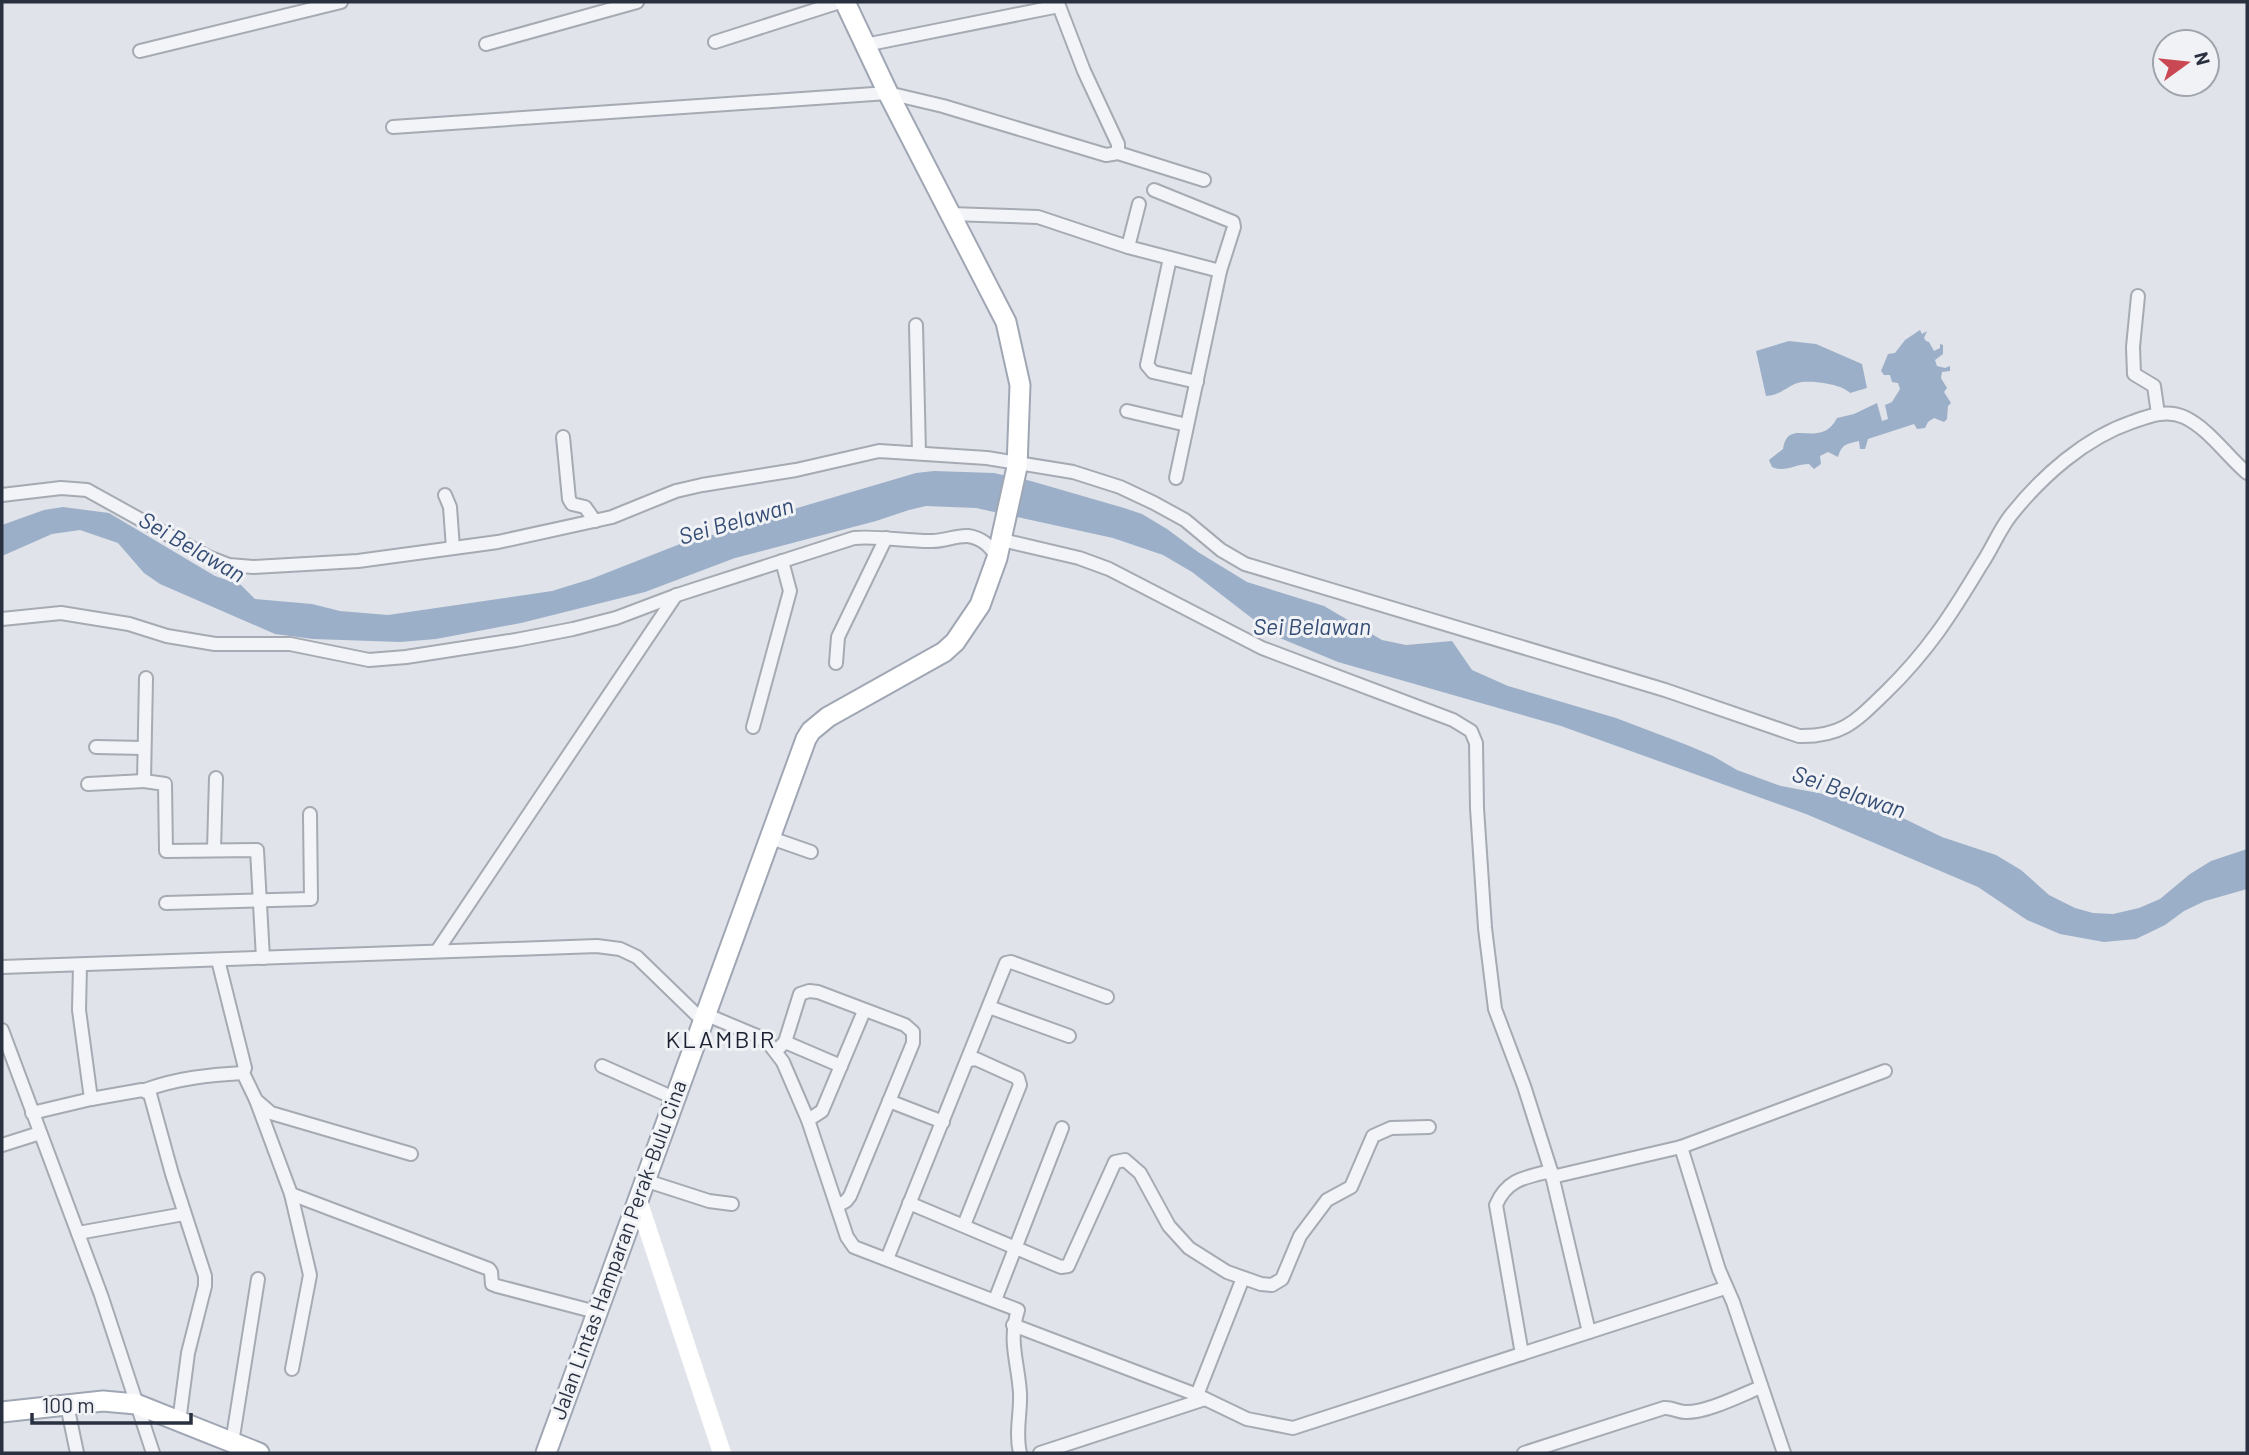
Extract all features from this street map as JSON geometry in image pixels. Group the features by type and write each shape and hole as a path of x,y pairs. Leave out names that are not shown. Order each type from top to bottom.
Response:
{"main road":[{"path":"843,2 1006,322 1020,384 1017,465"},
{"name":"Jalan Lintas Hamparan Perak–Bulu Cina","path":"546,1453 806,739 811,731 828,717 889,685 950,647 981,605 1001,543 1017,465"},
{"path":"2,1412 103,1401 136,1404 259,1453"}],"street":[{"path":"140,51 341,2"},
{"path":"486,44 637,2"},
{"path":"715,42 843,2"},
{"path":"865,45 1059,5 1084,71 1118,144 1118,153"},
{"path":"393,127 888,93 943,106 1106,155 1118,153 1204,180"},
{"path":"1154,190 1233,222 1234,227 1220,271 1177,478"},
{"path":"1128,247 1139,204"},
{"path":"950,214 1038,217 1128,247 1220,271"},
{"path":"1170,258 1147,365 1153,372 1197,382"},
{"path":"2138,296 2133,347 2134,374 2154,386 2158,414"},
{"path":"916,325 919,453"},
{"path":"1127,411 1188,425"},
{"path":"2,495 61,488 87,490 208,557 241,567 358,561 498,542 595,521 640,507 676,491 723,480 796,470 864,453 919,453 1073,472 1120,487 1175,514 1221,550 1245,564 1652,686 1799,736 1808,736 1829,733 1853,724 1912,667 1950,617 2012,513 2078,449 2122,425 2158,414 2171,413 2185,417 2199,427 2247,473"},
{"path":"563,437 569,499 572,504 585,507 595,521"},
{"path":"445,495 450,507 453,548"},
{"path":"2,619 40,613 71,614 129,624 189,641 226,645 290,644 369,660 485,646 573,629 616,618 677,595 853,538 932,541 965,536 991,548 1001,543 1079,558 1109,569 1262,648 1453,720 1471,731 1476,753 1476,807 1485,928 1495,1009 1524,1086 1551,1174 1588,1332"},
{"path":"836,663 838,637 886,538"},
{"path":"753,726 790,591 782,561"},
{"path":"437,951 677,595"},
{"path":"144,781 146,678"},
{"path":"96,747 144,748"},
{"path":"214,850 216,778"},
{"path":"88,784 144,781 165,784 166,851 257,850 263,958"},
{"path":"166,903 261,902 311,898 310,814"},
{"path":"771,838 811,852"},
{"path":"2,967 597,946 629,952 645,963 705,1019 841,1066"},
{"path":"218,960 246,1068 243,1073"},
{"path":"887,1259 1008,962 1107,997"},
{"path":"79,965 79,1010 91,1099"},
{"path":"837,1206 846,1202 850,1196 913,1043 913,1032 905,1026 818,992 804,992 800,994 780,1046 783,1062 808,1120 847,1237 854,1247 1018,1311 1013,1325 1013,1357 1020,1392 1017,1431 1020,1453"},
{"path":"989,1007 1069,1036"},
{"path":"808,1120 822,1111 864,1011"},
{"path":"2,1030 101,1295 153,1453"},
{"path":"964,1225 1020,1085 1018,1078 976,1059 969,1060"},
{"path":"602,1066 674,1098"},
{"path":"1522,1354 1496,1205 1499,1197 1512,1182 1681,1147 1885,1071"},
{"path":"32,1113 145,1090 170,1081 201,1075 243,1073"},
{"path":"243,1073 256,1100 291,1194 310,1275 292,1370"},
{"path":"145,1090 150,1094 205,1281 188,1353 179,1422"},
{"path":"256,1100 267,1110 283,1117 411,1154"},
{"path":"890,1101 943,1122"},
{"path":"909,1203 1061,1267 1068,1266 1115,1163 1121,1160 1130,1163 1140,1173 1169,1226 1189,1248 1207,1261 1242,1278 1272,1285 1282,1279 1308,1223 1327,1200 1351,1187 1373,1136 1391,1128 1429,1127"},
{"path":"995,1300 1062,1128"},
{"path":"2,1145 40,1133"},
{"path":"1681,1147 1725,1288 1784,1453"},
{"path":"644,1180 709,1200 732,1204"},
{"path":"291,1194 489,1269 492,1284 497,1286 596,1312"},
{"path":"638,1200 722,1453"},
{"path":"78,1233 184,1214"},
{"path":"1201,1397 1242,1278"},
{"path":"232,1443 258,1279"},
{"path":"1013,1325 1201,1397 1247,1419 1293,1428 1725,1288"},
{"path":"1524,1453 1664,1408 1684,1413 1701,1410 1761,1387"},
{"path":"1040,1453 1201,1397"},
{"path":"67,1405 77,1453"}],"water":[{"path":"1920,330 1922,334 1927,331 1924,338 1934,351 1940,348 1940,344 1943,345 1943,354 1935,360 1937,366 1950,366 1950,371 1942,372 1941,378 1947,388 1944,392 1951,403 1944,422 1934,418 1925,428 1917,429 1914,424 1868,439 1865,449 1860,449 1859,441 1848,444 1841,449 1838,457 1828,452 1820,456 1821,464 1814,469 1809,464 1786,469 1772,467 1769,460 1783,449 1791,434 1822,432 1837,418 1854,414 1877,403 1882,421 1888,419 1885,405 1892,402 1900,389 1898,383 1892,382 1890,375 1884,375 1881,371 1888,354 1895,353 1905,340"},
{"path":"1789,341 1816,344 1862,364 1867,388 1850,393 1834,385 1802,382 1777,394 1766,396 1756,351"},
{"name":"Sei Belawan","path":"916,473 994,473 1031,481 1142,514 1247,582 1324,606 1382,640 1406,645 1452,641 1472,670 1508,686 1616,718 1781,786 1882,808 1942,837 1996,855 2021,870 2049,895 2075,908 2093,913 2113,914 2139,908 2160,899 2190,874 2211,861 2247,849 2247,889 2205,901 2136,939 2104,942 2060,934 2027,920 1978,887 1806,814 1561,726 1338,662 1275,636 1192,572 1163,555 1113,538 976,508 926,506 735,558 645,592 521,623 436,639 400,642 313,639 275,634 160,584 144,573 118,543 80,530 52,534 2,556 2,525 44,510 63,507 109,513 215,576 241,585 255,599 388,615 552,591 591,579 680,544"}],"district":[{"name":"KLAMBIR","path":"721,1040"}]}
